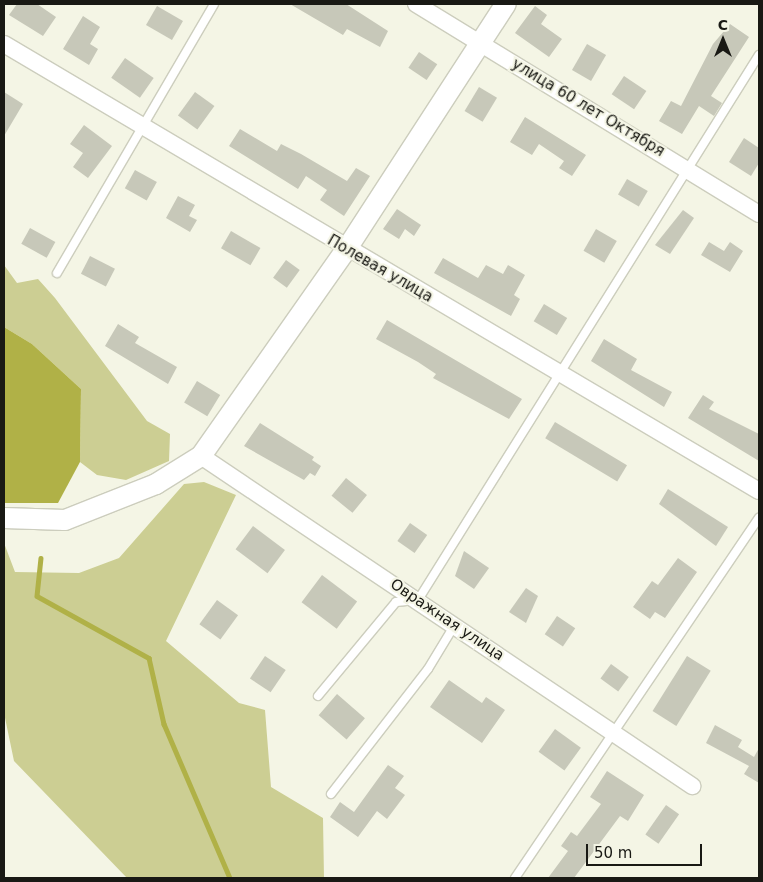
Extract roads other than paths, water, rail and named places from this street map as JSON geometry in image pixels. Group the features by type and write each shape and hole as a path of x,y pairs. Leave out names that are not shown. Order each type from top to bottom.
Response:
{"street":[{"name":"улица 60 лет Октября","path":"416,4 759,214"},
{"path":"4,518 65,520 156,484 201,456 346,250 506,4"},
{"name":"Полевая улица","path":"4,44 142,125 346,250 559,372 759,491"},
{"name":"Овражная улица","path":"201,456 614,729 692,786"}],"lane":[{"path":"57,273 214,4"},
{"path":"318,696 396,602 418,600 759,55"},
{"path":"514,878 759,518"},
{"path":"332,794 428,669 454,625"}],"waterway":[{"path":"41,558 37,596 149,658 164,724 230,878"}]}
